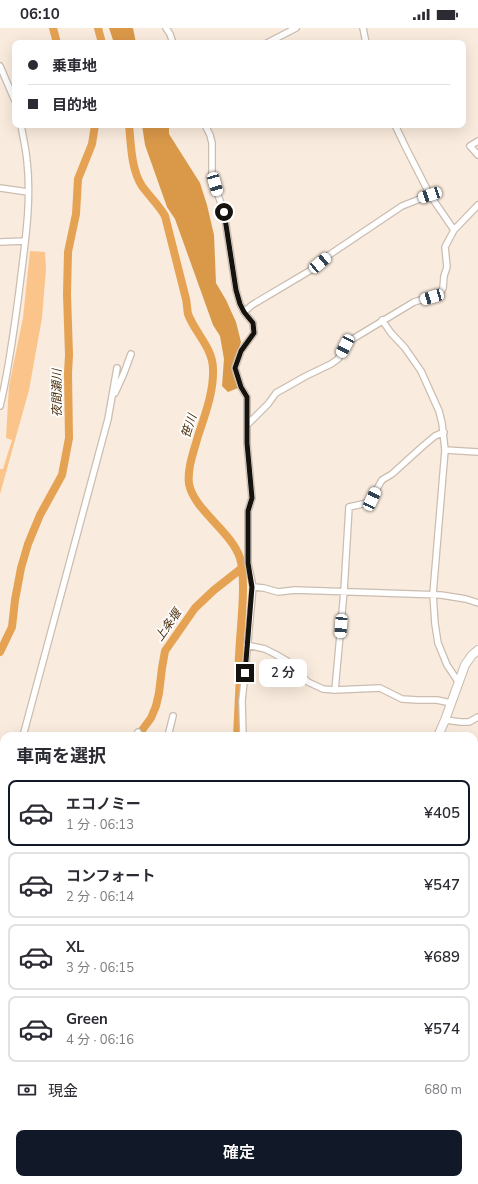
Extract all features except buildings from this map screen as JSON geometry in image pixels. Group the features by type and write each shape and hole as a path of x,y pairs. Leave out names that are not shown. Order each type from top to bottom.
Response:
{"main road":[{"path":"440,732 465,665 472,655 478,650"}],"street":[{"path":"166,28 172,40"},
{"path":"273,40 296,28"},
{"path":"363,28 365,40"},
{"path":"0,66 12,94"},
{"path":"0,406 15,321 25,241 28,192 27,162 21,128"},
{"path":"206,128 212,143 212,173 224,212 236,290 244,312 253,323 254,333 241,351 235,368 241,387 247,397 247,425 252,498 248,511 248,563 252,587 242,700 243,732"},
{"path":"397,128 430,195 454,230"},
{"path":"478,141 470,146 478,155"},
{"path":"0,188 28,192"},
{"path":"244,312 252,305 311,270 329,255 402,206 430,195"},
{"path":"247,425 268,404 276,393 338,359 345,346 351,340 414,302 440,294 443,288 444,276 447,267 445,247 454,230 478,205"},
{"path":"0,242 25,241"},
{"path":"382,320 391,333 405,348 420,371 439,411 444,432 445,450 433,594 438,643 447,665 459,683"},
{"path":"112,399 131,354"},
{"path":"24,732 108,419 117,368"},
{"path":"334,690 344,591 349,507 370,501 382,480 392,474 435,436 444,432"},
{"path":"445,450 478,452"},
{"path":"252,587 264,588 278,592 295,590 433,594 466,599 478,603"},
{"path":"247,645 265,649 275,654 287,661 308,682 323,689 380,688 402,699 437,700 451,704"},
{"path":"169,732 174,716"},
{"path":"445,720 469,722 478,717"}],"shaded area":[{"path":"109,28 133,28 135,40 113,40"},
{"path":"142,128 169,128 169,134 200,183 214,235 216,283 236,322 241,342 233,366 238,388 228,392 222,386 224,359 220,336 213,325 175,219 167,207 145,145"},
{"path":"30,251 45,252 46,269 42,318 29,390 0,494 0,469 3,469 12,440 6,438 9,386 23,318"}],"waterway":[{"name":"夜間瀬川","path":"53,28 56,40"},
{"name":"笹川","path":"98,28 101,40"},
{"name":"夜間瀬川","path":"0,652 12,627 21,568 28,544 40,515 62,475 69,438 67,294 68,252 76,214 78,179 92,144 95,128"},
{"name":"笹川","path":"129,128 132,156 138,179 165,216 186,299 188,314 207,347 212,361 213,377 211,394 191,460 189,484 192,494 198,503 235,548 242,566 243,597 239,659 240,675 237,732"},
{"name":"上条堰","path":"141,732 151,718 156,706 165,651 195,608 214,590 242,568"}],"route":[{"path":"224,212 236,290 244,312 253,323 254,333 241,351 235,368 241,387 247,397 247,443 252,498 248,511 248,563 252,587 245,673"}]}
